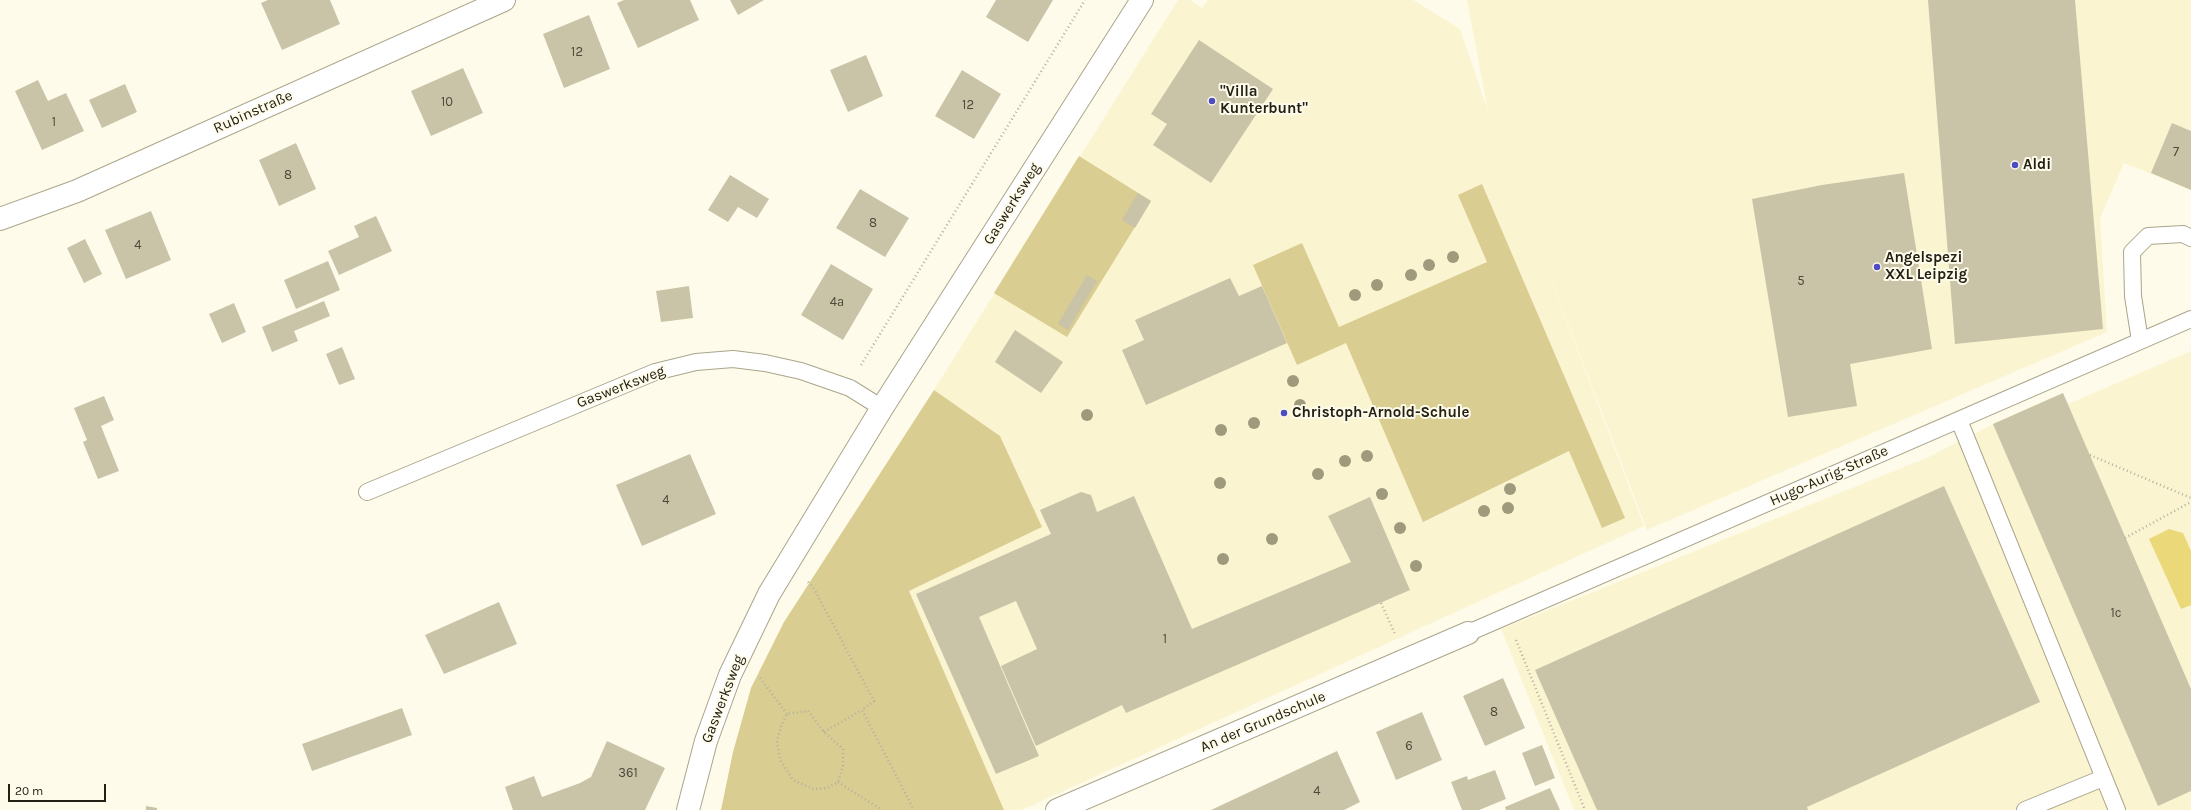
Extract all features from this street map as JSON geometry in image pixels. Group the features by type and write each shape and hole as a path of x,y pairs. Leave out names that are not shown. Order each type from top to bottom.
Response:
{"street":[{"name":"Rubinstraße","path":"0,219 77,191 504,0"},
{"name":"Gaswerksweg","path":"688,810 706,741 730,675 769,594 882,408 1139,1"},
{"name":"An der Grundschule","path":"1057,810 1468,634"}],"lane":[{"path":"2140,340 2133,296 2132,252 2148,236 2183,234 2191,238"},
{"name":"Hugo-Aurig-Straße","path":"1468,634 2191,318"},
{"name":"Gaswerksweg","path":"367,492 655,372 696,362 733,359 765,363 801,371 847,387 882,408"},
{"path":"1959,420 2117,810"},
{"path":"2025,810 2104,778"}],"path":[{"path":"847,387 1085,0"},
{"path":"2090,455 2191,498"},
{"path":"2126,538 2191,502"},
{"path":"788,562 813,587 874,702 824,732"},
{"path":"1381,603 1407,660"},
{"path":"1506,617 1585,810"},
{"path":"741,652 787,714"},
{"path":"862,710 914,810"},
{"path":"808,711 824,732 843,749 843,766 838,782 827,788 813,789 793,780 780,760 777,741 781,726 787,714 808,711"},
{"path":"838,782 882,810"}],"shaded area":[{"path":"1178,0 1190,0 1202,8 1208,0 1413,0 1460,29 1488,111 1467,0 2191,0 2191,190 2124,163 2100,218 2107,332 1647,530 1518,193 1644,526 1022,810 1004,810 909,591 1042,527 1000,436 934,390"},
{"path":"1079,156 1151,201 1067,337 994,293"},
{"path":"1482,184 1625,518 1602,528 1569,451 1423,522 1346,343 1297,365 1253,265 1302,243 1339,327 1487,262 1458,195"},
{"path":"2191,351 2191,810 1574,810 1501,629 1929,457 1993,424 2063,393 2068,404"},
{"path":"934,390 1000,436 1042,527 909,591 1004,810 721,810 733,752 751,688 784,622"},
{"path":"2169,529 2183,533 2191,551 2191,605 2181,609 2149,539"}],"building":[{"path":"268,0 330,0 340,24 282,50 261,3"},
{"path":"624,0 690,0 699,20 638,48 617,3"},
{"path":"730,0 764,0 738,15"},
{"path":"996,0 1053,0 1028,42 986,17"},
{"name":"Aldi","path":"1928,0 2075,0 2103,329 1955,344"},
{"path":"589,15 610,69 564,88 543,34"},
{"name":"\"Villa Kunterbunt\"","path":"1199,40 1273,89 1211,183 1153,145 1167,124 1151,114"},
{"path":"866,55 883,96 848,112 830,70"},
{"path":"463,68 483,113 431,136 411,91"},
{"path":"962,70 1001,94 974,139 935,116"},
{"path":"38,80 48,101 66,93 84,131 42,150 15,91"},
{"path":"125,84 137,112 102,128 89,100"},
{"path":"2172,123 2191,131 2191,190 2151,173"},
{"path":"296,143 316,189 279,206 259,160"},
{"path":"1904,173 1932,349 1850,364 1857,406 1788,417 1752,199 1822,185"},
{"path":"730,175 769,199 757,218 738,207 728,222 708,210"},
{"path":"860,189 909,218 885,257 836,228"},
{"path":"1138,193 1151,201 1135,228 1122,220"},
{"path":"151,211 171,260 126,279 105,230"},
{"path":"376,216 392,251 339,275 328,251 359,237 354,226"},
{"path":"85,239 102,274 84,283 67,248"},
{"path":"328,261 340,290 296,309 284,280"},
{"path":"831,264 873,289 843,340 801,315"},
{"path":"1087,275 1097,281 1068,330 1058,324"},
{"path":"1230,278 1239,296 1262,286 1287,343 1146,405 1122,350 1144,340 1135,320"},
{"path":"689,286 693,318 661,322 656,291"},
{"path":"324,301 330,316 294,331 298,341 272,352 262,327"},
{"path":"234,303 246,332 222,343 209,314"},
{"path":"1015,330 1063,362 1041,393 995,362"},
{"path":"342,347 355,379 339,385 326,354"},
{"path":"2063,393 2191,689 2191,791 2158,806 1993,424"},
{"path":"104,396 114,420 101,426 119,471 98,479 83,442 87,440 74,408"},
{"path":"690,454 716,514 642,546 616,485"},
{"path":"1944,486 2040,702 1807,807 1808,810 1597,810 1535,670"},
{"path":"1081,492 1091,495 1097,512 1134,496 1192,629 1351,562 1328,516 1370,497 1410,590 1126,713 1122,705 1036,746 1001,666 1037,649 1016,601 979,617 1039,756 996,774 916,594 1051,534 1040,510"},
{"path":"499,602 517,644 444,674 425,635"},
{"path":"1503,678 1525,728 1485,746 1463,696"},
{"path":"402,708 412,735 312,771 302,744"},
{"path":"1422,712 1442,760 1396,780 1376,732"},
{"path":"607,741 665,768 645,810 513,810 505,787 534,776 542,797 580,783 591,777"},
{"path":"1542,745 1555,778 1535,786 1522,753"},
{"path":"1337,751 1360,802 1344,810 1211,810"},
{"path":"1495,770 1506,799 1479,810 1462,810 1451,782 1467,776 1468,780"},
{"path":"1550,788 1560,810 1506,810 1505,807"},
{"path":"146,806 157,808 157,810 146,810"}],"place":[{"name":"\"Villa Kunterbunt\"","path":"1212,101"},
{"name":"Aldi","path":"2015,165"},
{"name":"Angelspezi XXL Leipzig","path":"1877,267"},
{"name":"Christoph-Arnold-Schule","path":"1284,413"}]}
